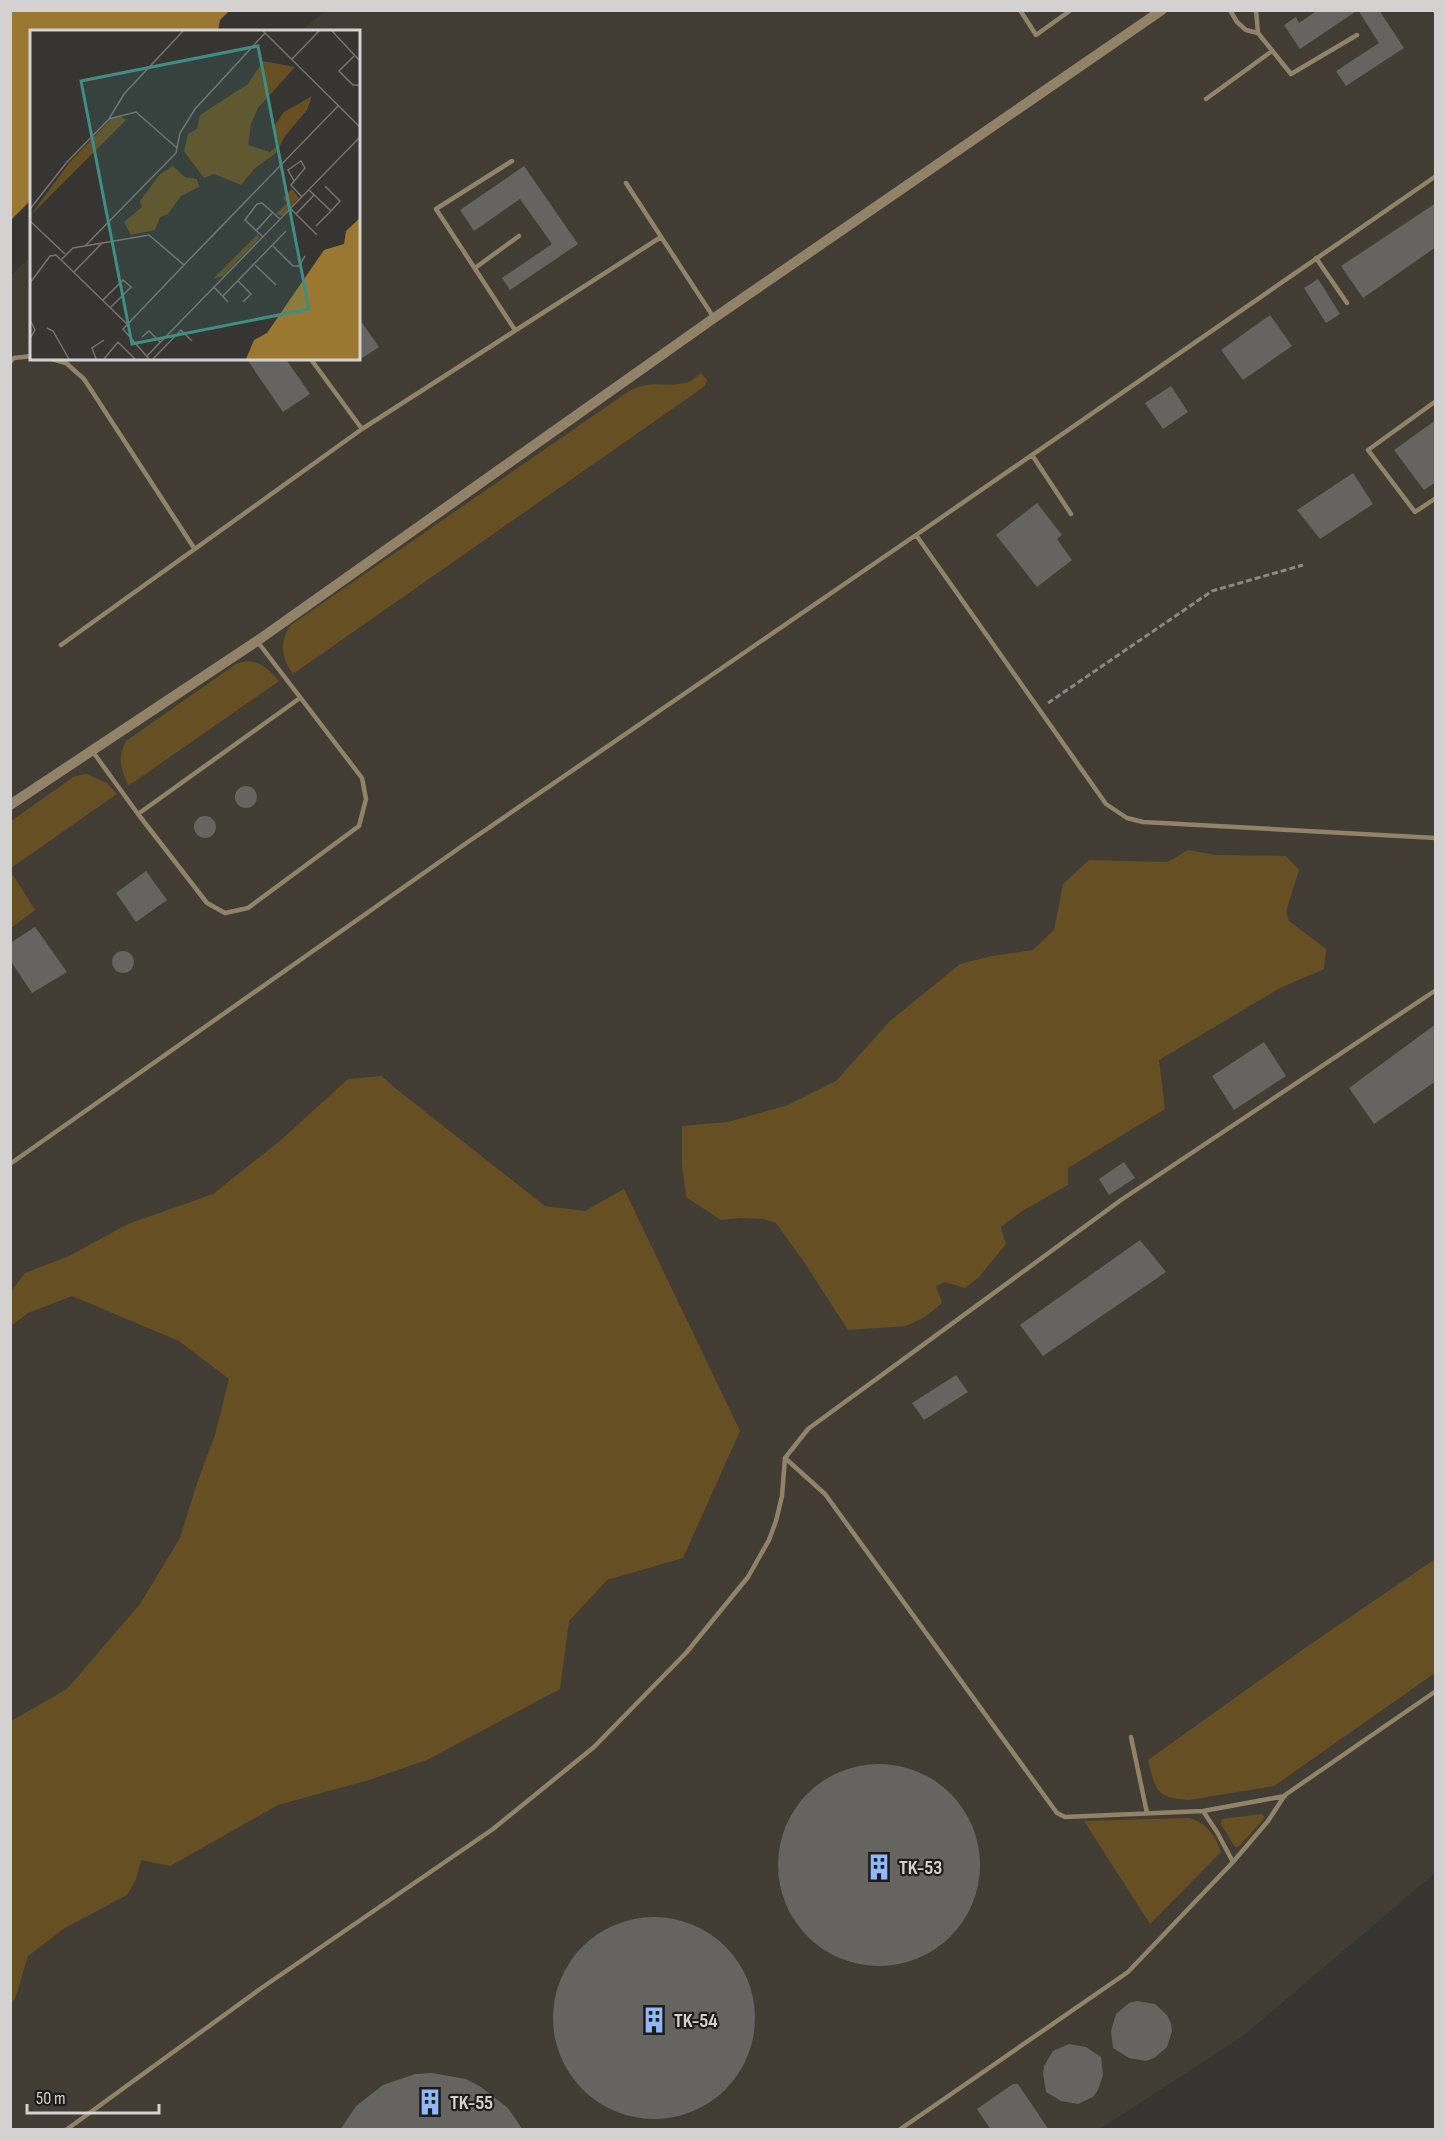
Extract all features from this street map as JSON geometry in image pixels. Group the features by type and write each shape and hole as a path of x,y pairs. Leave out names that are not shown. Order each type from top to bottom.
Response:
{"street":[{"path":"10,805 256,641 714,318 1162,10"}],"lane":[{"path":"1020,10 1036,34 1071,10"},
{"path":"1230,10 1237,22 1246,30 1258,33"},
{"path":"1256,10 1258,33 1291,74 1357,35"},
{"path":"1206,99 1272,51"},
{"path":"512,161 436,210 515,330"},
{"path":"10,1164 465,844 1436,176"},
{"path":"626,183 714,318"},
{"path":"475,268 519,236"},
{"path":"61,645 362,429 661,237"},
{"path":"1316,258 1347,303"},
{"path":"10,362 15,358 30,356"},
{"path":"55,360 66,363 84,379 194,548"},
{"path":"311,360 362,429"},
{"path":"1436,401 1368,450 1415,512 1436,498"},
{"path":"1032,455 1071,514"},
{"path":"916,535 1106,804 1126,818 1143,822 1436,838"},
{"path":"92,750 207,903 225,913 248,908 359,826 366,799 362,778 256,641"},
{"path":"138,814 300,698"},
{"path":"66,2130 260,1989 493,1829 594,1747 686,1653 748,1577 769,1540 776,1521 782,1496 785,1458 808,1429 1121,1200 1436,990"},
{"path":"785,1458 825,1494 1057,1813 1065,1817 1203,1811 1285,1796"},
{"path":"899,2130 1128,1972 1233,1862 1268,1821 1285,1796 1436,1691"},
{"path":"1131,1737 1147,1813"},
{"path":"1203,1811 1233,1862"}],"path":[{"path":"1039,710 1212,591 1303,565"}],"shaded area":[{"path":"11,10 229,10 220,20 218,30 30,30 30,201 11,220"},
{"path":"326,11 1435,11 1435,1873 1244,2035 1100,2129 11,2130 11,275 30,258 30,360 360,360 360,30 302,30"},
{"path":"701,373 707,380 705,386 293,674 286,662 283,649 287,631 291,625 629,391 645,385 685,383"},
{"path":"246,661 265,667 279,681 128,785 121,763 126,741 236,664"},
{"path":"86,774 107,783 117,794 11,868 11,821 75,776"},
{"path":"1188,850 1216,855 1286,856 1299,870 1286,912 1289,921 1326,949 1324,969 1280,988 1159,1060 1165,1109 1068,1168 1068,1185 1022,1211 1001,1227 1006,1244 979,1277 965,1288 945,1282 936,1286 942,1303 925,1317 906,1326 848,1330 776,1223 763,1219 721,1220 686,1197 682,1165 682,1126 728,1122 788,1105 836,1081 890,1021 960,964 992,956 1033,950 1054,930 1063,884 1089,860 1168,862"},
{"path":"11,872 35,910 10,928"},
{"path":"382,1076 545,1206 585,1211 624,1189 740,1431 683,1558 607,1580 569,1621 560,1689 427,1760 369,1780 278,1805 170,1866 141,1860 136,1879 127,1895 65,1928 28,1956 15,1999 11,2002 11,1721 67,1689 140,1604 180,1538 215,1435 229,1379 179,1341 72,1296 28,1313 11,1326 11,1291 25,1273 67,1257 128,1224 213,1194 281,1140 348,1079"},
{"path":"1435,1559 1435,1673 1274,1786 1189,1800 1169,1797 1158,1790 1148,1760"},
{"path":"1261,1814 1264,1816 1263,1820 1239,1846 1235,1847 1221,1824 1222,1819"},
{"path":"1189,1818 1210,1830 1221,1852 1150,1924 1084,1821"}],"building":[{"path":"1318,10 1358,10 1300,49 1284,25 1296,17 1299,23"},
{"path":"1358,10 1379,10 1404,48 1346,86 1336,71 1379,43"},
{"path":"524,166 578,244 510,290 502,278 552,244 520,199 474,231 460,210"},
{"path":"1436,203 1436,247 1363,298 1341,266"},
{"path":"1318,279 1340,314 1326,323 1304,288"},
{"path":"1270,315 1292,346 1243,380 1221,350"},
{"path":"360,320 379,347 360,360"},
{"path":"247,360 286,360 310,394 283,412"},
{"path":"1171,386 1188,412 1163,429 1145,403"},
{"path":"1436,420 1436,482 1424,490 1394,450"},
{"path":"1353,473 1373,504 1320,539 1297,510"},
{"path":"1037,503 1062,535 1057,539 1072,560 1037,587 996,535"},
{"path":"246,786 256,793 257,797 250,807 246,808 236,801 235,797 242,787"},
{"path":"205,816 215,823 216,827 209,837 205,838 195,831 194,827 201,817"},
{"path":"146,871 167,900 136,922 116,893"},
{"path":"35,927 67,972 32,993 10,960 10,943"},
{"path":"123,951 133,958 134,962 127,972 123,973 113,966 112,962 119,952"},
{"path":"1436,1024 1436,1081 1374,1124 1349,1088"},
{"path":"1264,1042 1286,1076 1234,1110 1212,1076"},
{"path":"1124,1162 1135,1178 1109,1195 1099,1179"},
{"path":"1140,1240 1166,1272 1043,1356 1020,1325"},
{"path":"956,1375 968,1392 924,1420 912,1403"},
{"name":"TK-53","path":"879,1764 899,1766 918,1772 935,1781 957,1801 972,1826 978,1845 980,1865 978,1885 972,1904 963,1921 943,1943 918,1958 899,1964 879,1966 859,1964 840,1958 823,1949 801,1929 786,1904 780,1885 778,1865 780,1845 786,1826 795,1809 815,1787 840,1772 859,1766"},
{"name":"TK-54","path":"654,1917 674,1919 693,1925 710,1934 732,1954 747,1979 753,1998 755,2018 753,2038 747,2057 738,2074 718,2096 693,2111 674,2117 654,2119 634,2117 615,2111 598,2102 576,2082 561,2057 555,2038 553,2018 555,1998 561,1979 570,1962 590,1940 615,1925 634,1919"},
{"path":"1137,2001 1155,2004 1167,2015 1171,2023 1172,2031 1167,2047 1154,2058 1146,2061 1129,2058 1113,2048 1111,2031 1116,2014 1129,2003"},
{"path":"1069,2044 1086,2047 1101,2057 1103,2075 1098,2090 1093,2097 1078,2104 1061,2101 1046,2092 1043,2074 1044,2066 1053,2051"},
{"name":"TK-55","path":"432,2073 466,2079 481,2087 508,2108 523,2130 340,2130 356,2106 383,2085 415,2074"},
{"path":"1013,2084 1018,2084 1049,2130 991,2130 977,2109"}],"place":[{"name":"TK-53","path":"879,1867"},
{"name":"TK-54","path":"654,2020"},
{"name":"TK-55","path":"430,2102"}]}
